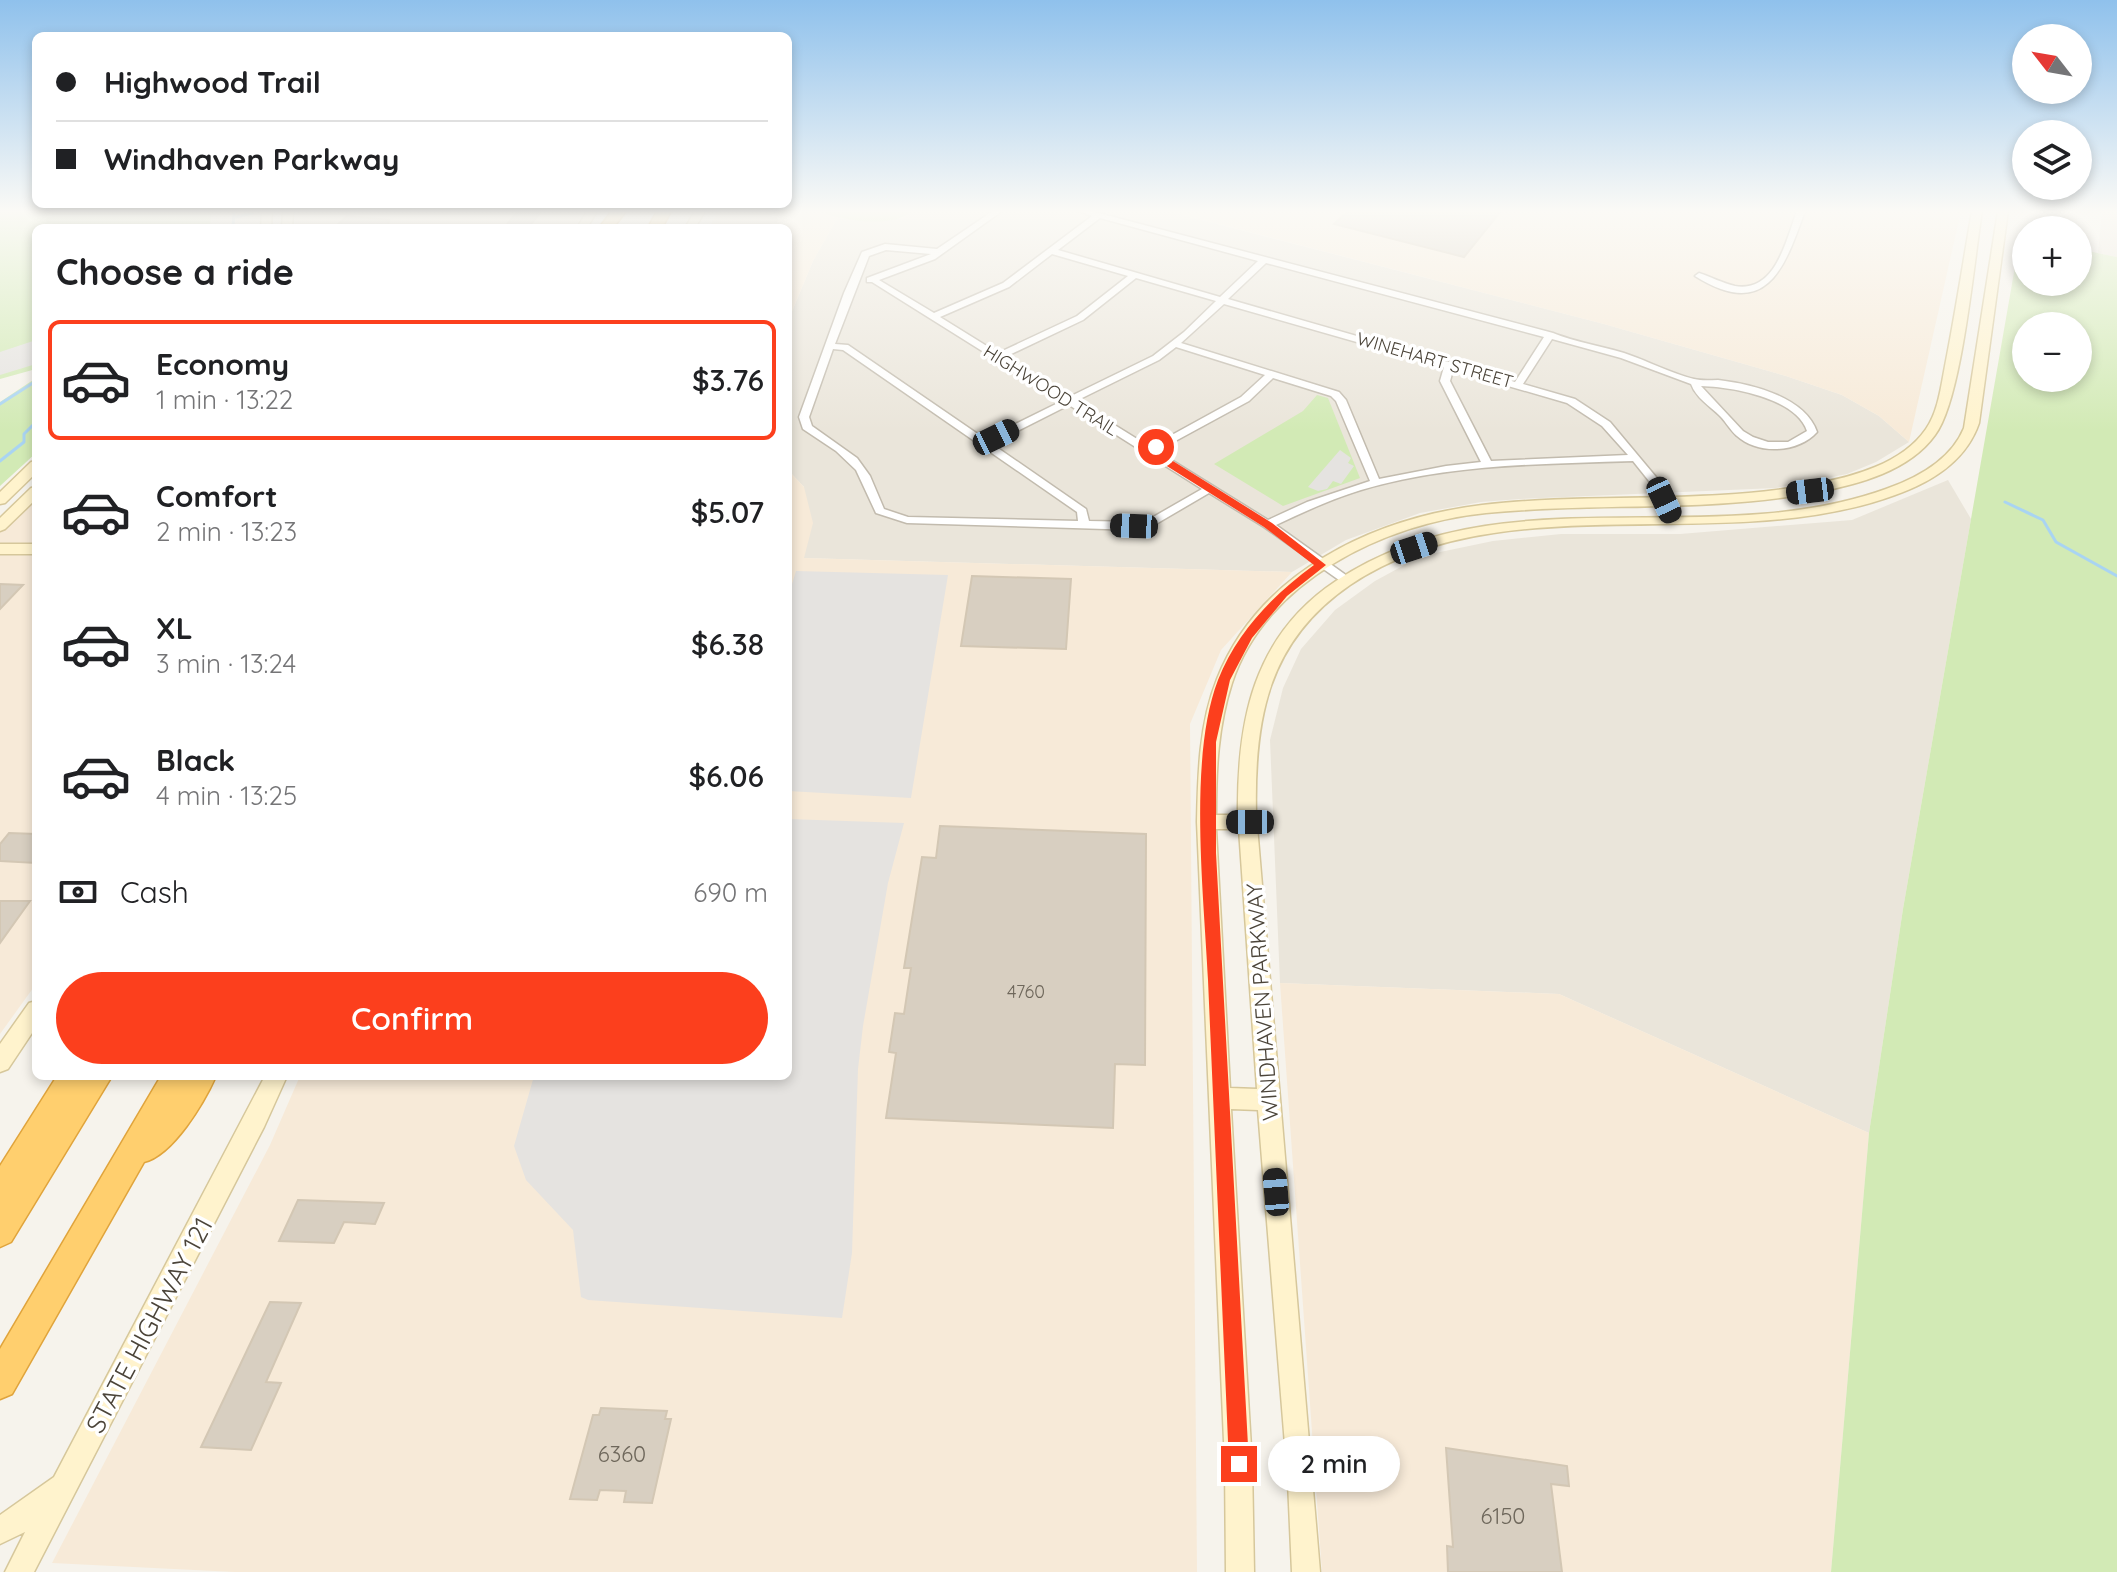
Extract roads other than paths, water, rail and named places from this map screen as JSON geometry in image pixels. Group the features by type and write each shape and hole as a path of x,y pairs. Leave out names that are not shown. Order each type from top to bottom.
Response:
{"highway":[{"path":"0,1194 71,1080"},
{"path":"0,1231 94,1080"},
{"path":"0,1382 175,1080"},
{"path":"120,1173 173,1120 198,1080"}],"main road":[{"name":"WINDHAVEN PARKWAY","path":"1306,1572 1268,1100 1250,822 1249,736 1265,676 1285,639 1299,621 1346,581 1396,555 1477,532 1523,526 1822,511 1905,487 1937,470 1960,449 1974,418 1964,380 1967,284"},
{"name":"WINDHAVEN PARKWAY","path":"1240,1572 1236,1373 1229,1287 1208,822 1210,742 1219,696 1230,665 1247,636 1273,603 1321,565 1382,535 1459,512 1526,505 1733,498 1810,491 1880,471 1906,456 1932,430 1942,409 1964,380 1992,284"},
{"path":"0,500 32,469"},
{"path":"0,526 32,495"},
{"path":"0,549 32,549"},
{"path":"1208,822 1250,822"},
{"path":"0,1062 32,1016"},
{"name":"STATE HIGHWAY 121","path":"19,1572 274,1080"},
{"path":"1220,1098 1268,1100"},
{"path":"0,1530 20,1520 67,1482"}],"street":[{"path":"852,284 804,421 855,462 871,488 877,507 885,515 917,520 1142,526 1209,489"},
{"name":"HIGHWOOD TRAIL","path":"881,284 1268,525 1346,581"},
{"path":"933,317 1007,284"},
{"path":"998,357 1080,318 1122,284"},
{"name":"WINEHART STREET","path":"1167,284 1553,394 1586,409 1611,429 1654,478 1674,520"},
{"path":"985,443 1145,365 1175,344 1239,284"},
{"path":"1360,284 1637,360 1695,382 1721,384 1780,401 1806,417 1812,432 1805,439 1790,444 1774,446 1754,442 1742,435 1698,390 1695,382"},
{"path":"1723,284 1739,290 1761,284"},
{"path":"1518,384 1550,335"},
{"path":"1175,344 1338,397 1375,481"},
{"path":"828,346 845,347 985,443 1082,511 1084,525"},
{"path":"1450,364 1445,381 1486,462"},
{"path":"1150,451 1245,399 1272,374"},
{"path":"1268,525 1328,496 1421,471 1486,462 1634,458"}],"waterway":[{"path":"0,404 32,384"},
{"path":"0,461 24,442 24,434 32,426"},
{"path":"2005,502 2043,520 2056,542 2117,576"}]}
